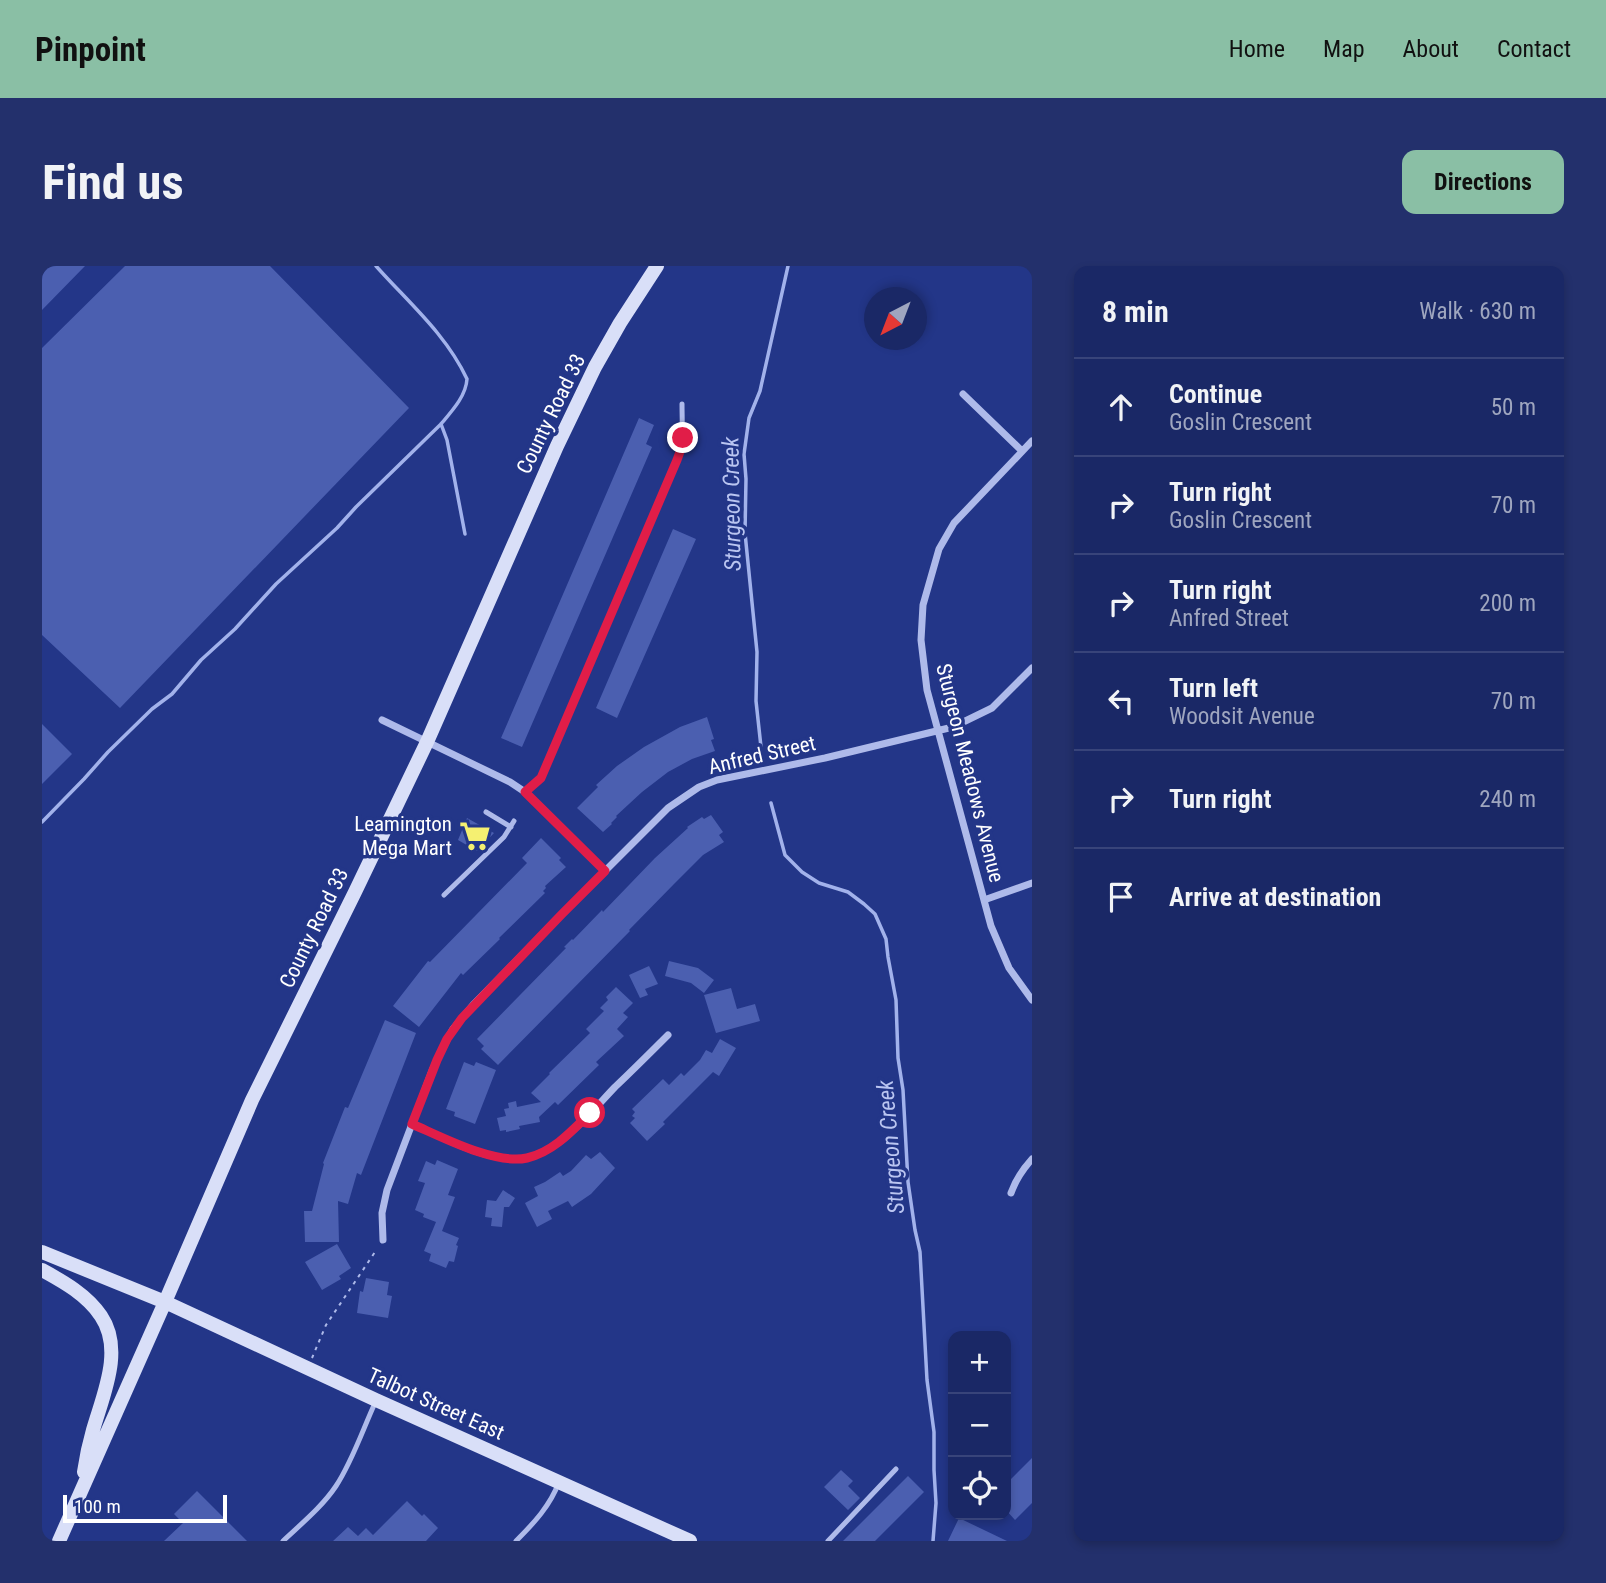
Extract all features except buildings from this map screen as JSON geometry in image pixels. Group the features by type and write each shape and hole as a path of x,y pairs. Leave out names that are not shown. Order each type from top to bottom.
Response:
{"main road":[{"name":"County Road 33","path":"59,1541 252,1100 427,742 557,446 595,367 657,266"},
{"name":"Talbot Street East","path":"42,1252 165,1302 690,1541"},
{"path":"42,1270 76,1290 90,1303 101,1316 110,1341 110,1368 87,1452 81,1491"}],"street":[{"path":"963,394 1022,451"},
{"name":"Sturgeon Meadows Avenue","path":"1032,441 954,523 939,549 923,605 921,640 927,690 991,926 1009,968 1032,1000"},
{"name":"Anfred Street","path":"383,1240 382,1213 387,1190 447,1039 462,1018 667,808 699,787 717,780 825,758 953,727 992,708 1032,668"},
{"path":"382,719 525,792 605,871"},
{"path":"984,900 1032,883"},
{"path":"412,1124 463,1146 495,1156 520,1159 537,1155 575,1129 668,1035"},
{"path":"1011,1193 1016,1179 1032,1159"}],"lane":[{"path":"525,792 541,778 677,460 683,438 682,404"},
{"path":"444,895 504,837 513,824 486,812"},
{"path":"283,1541 327,1497 343,1475 376,1400"},
{"path":"828,1541 896,1469"},
{"path":"516,1541 545,1509 559,1482"}],"path":[{"path":"307,1368 326,1325 383,1240"}],"waterway":[{"path":"42,822 108,752 152,709 172,694 201,660 235,629 276,584 337,528 454,409 467,379 448,347 426,319 376,266"},
{"name":"Sturgeon Creek","path":"761,747 756,701 757,652 745,533 744,454 749,418 760,391 788,266"},
{"path":"441,424 447,440 465,534"},
{"name":"Sturgeon Creek","path":"771,803 785,855 802,872 819,883 848,892 864,904 875,914 886,939 896,1000 908,1182 920,1252 927,1380 934,1432 936,1503 933,1541"}],"place":[{"name":"Leamington Mega Mart","path":"475,836"}],"route":[{"path":"590,1113 555,1145 537,1155 520,1159 495,1156 463,1146 412,1124 437,1060 453,1029 473,1005 605,871 525,792 541,778 677,460 683,438"}]}
